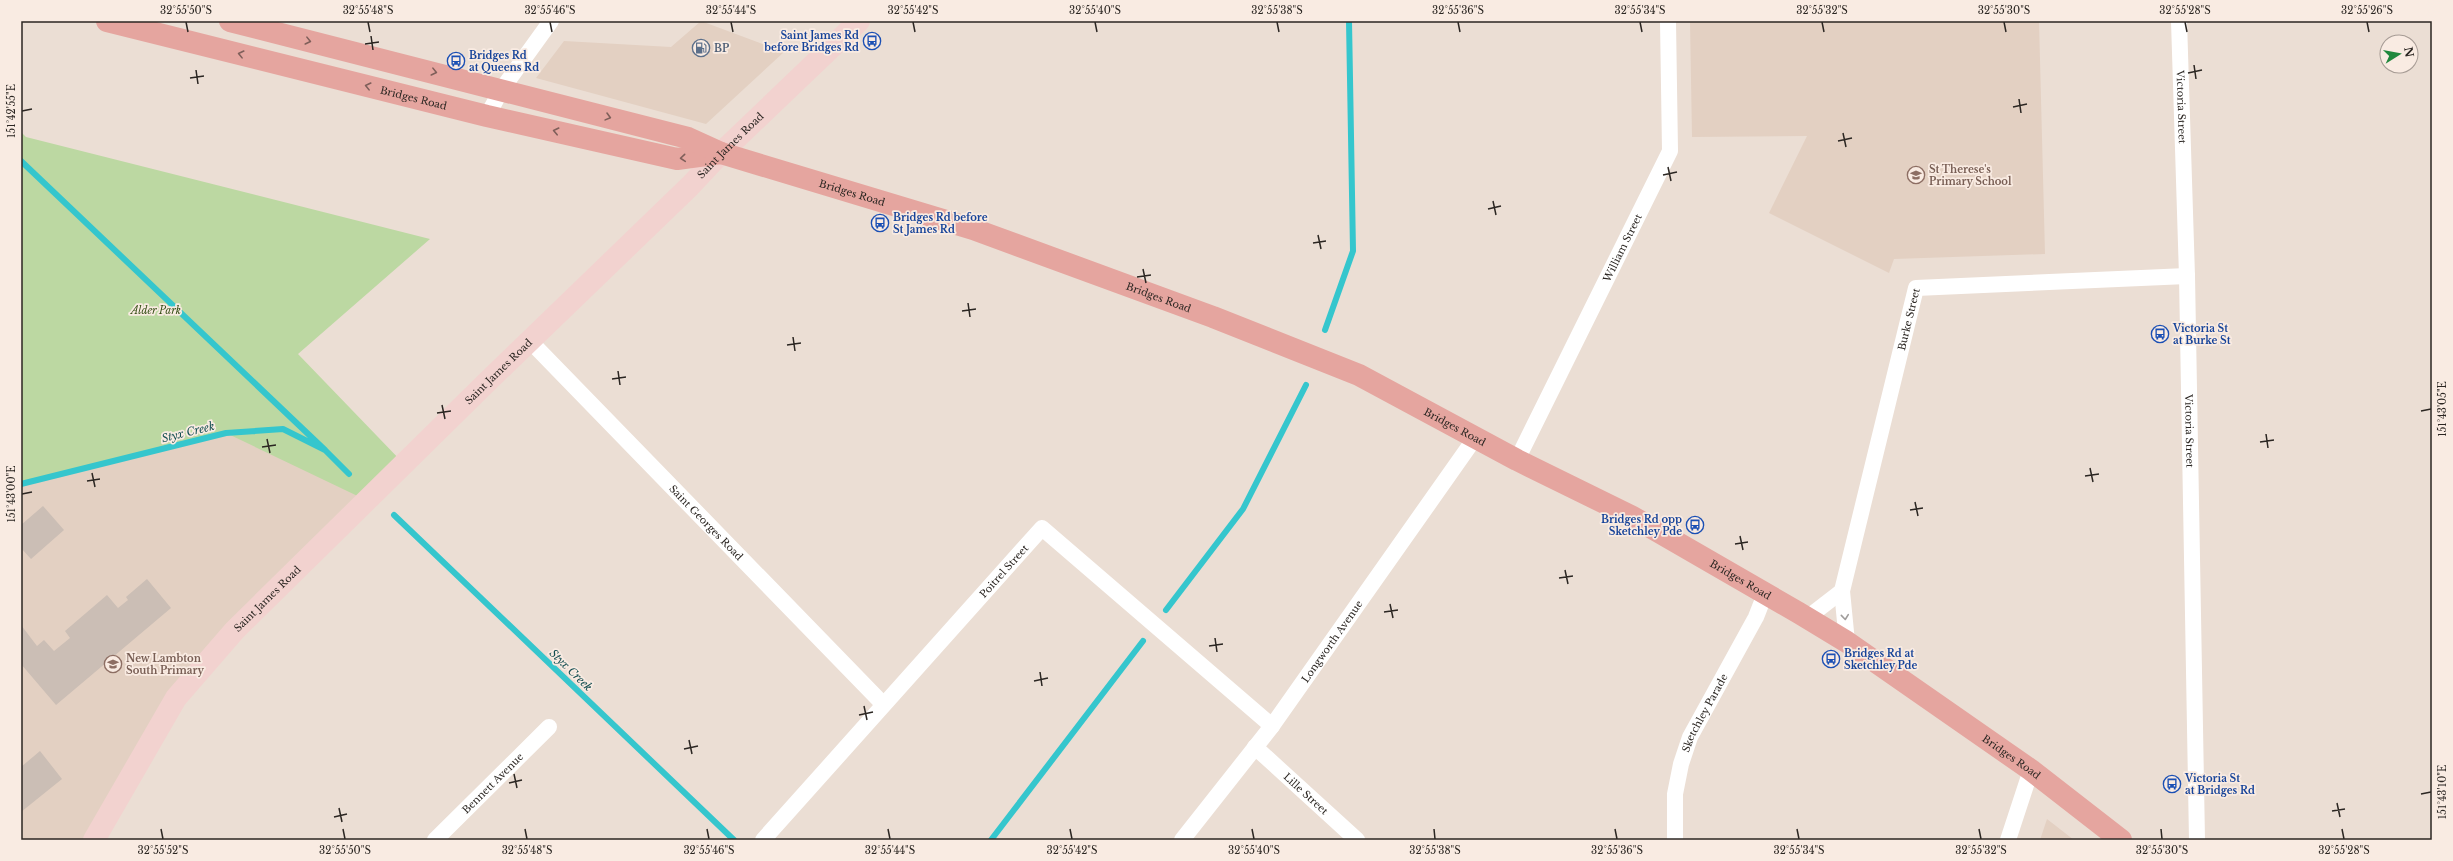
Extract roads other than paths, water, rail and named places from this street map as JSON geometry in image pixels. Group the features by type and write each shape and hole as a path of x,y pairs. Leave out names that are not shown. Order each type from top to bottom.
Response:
{"main road":[{"name":"Bridges Road","path":"108,21 487,116 677,158 721,153"},
{"name":"Bridges Road","path":"230,21 274,27 688,138 721,153 973,228 1213,317 1359,375 1517,460 1631,516 1847,642 2031,770 2121,840"},
{"name":"Saint James Road","path":"94,840 176,698 225,642 530,341 690,186 721,153 859,21"}],"street":[{"path":"487,116 502,89 551,21"},
{"name":"William Street","path":"1517,460 1670,151 1668,21"},
{"name":"Victoria Street","path":"2179,21 2187,276 2197,840"},
{"name":"Burke Street","path":"1847,642 1842,591 1916,288 2187,276"},
{"name":"Saint Georges Road","path":"530,341 883,704"},
{"name":"Longworth Avenue","path":"1182,840 1272,726 1475,438"},
{"name":"Poitrel Street","path":"763,840 883,704 1042,528 1272,726"},
{"path":"1807,618 1842,591"},
{"name":"Sketchley Parade","path":"1675,840 1675,794 1681,764 1690,736 1756,616 1765,594"},
{"name":"Bennett Avenue","path":"435,840 549,727"},
{"name":"Lille Street","path":"1255,747 1357,840"},
{"path":"2008,840 2031,770"}],"waterway":[{"path":"1325,330 1353,251 1349,21"},
{"path":"21,161 325,450"},
{"path":"1166,610 1243,509 1306,385"},
{"name":"Styx Creek","path":"21,484 226,433 283,429 325,450 349,474"},
{"name":"Styx Creek","path":"394,515 734,840"},
{"path":"991,840 1143,641"}],"place":[{"name":"Saint James Rd before Bridges Rd","path":"872,41"},
{"name":"BP","path":"701,48"},
{"name":"Bridges Rd at Queens Rd","path":"456,61"},
{"name":"St Therese's Primary School","path":"1916,175"},
{"name":"Bridges Rd before St James Rd","path":"880,223"},
{"name":"Victoria St at Burke St","path":"2160,334"},
{"name":"Bridges Rd opp Sketchley Pde","path":"1695,525"},
{"name":"Bridges Rd at Sketchley Pde","path":"1831,659"},
{"name":"New Lambton South Primary","path":"113,664"},
{"name":"Victoria St at Bridges Rd","path":"2172,784"}],"park label":[{"name":"Alder Park","path":"156,310"}]}
